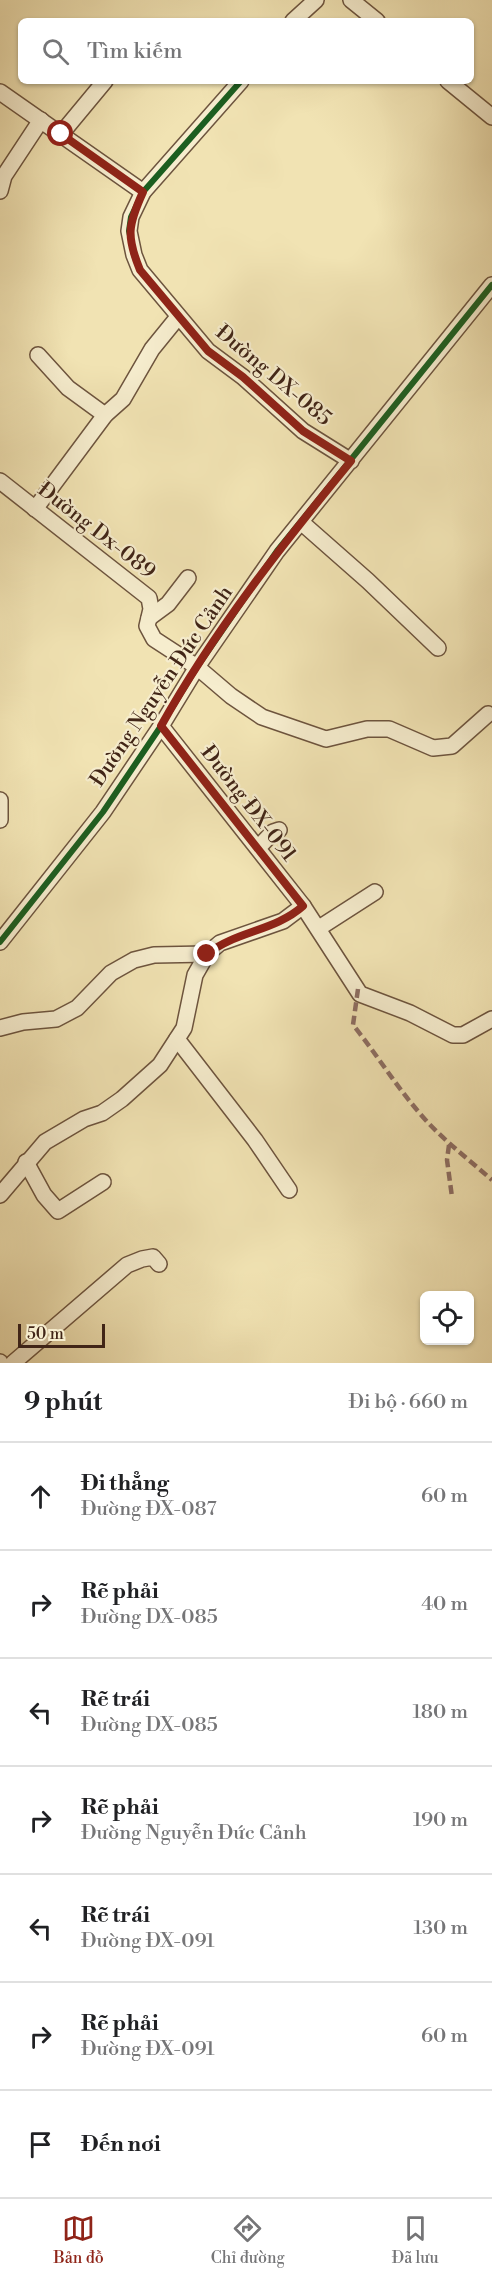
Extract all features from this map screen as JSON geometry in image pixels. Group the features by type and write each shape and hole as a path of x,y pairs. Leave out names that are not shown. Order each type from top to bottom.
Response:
{"street":[{"path":"296,18 316,0"},
{"path":"351,0 373,18"},
{"path":"61,134 103,84"},
{"name":"Đường DX-085","path":"238,84 143,192 131,217 129,231 134,255 140,270 208,351 243,377 303,431 351,461"},
{"path":"452,84 492,117"},
{"path":"0,92 143,192"},
{"path":"0,191 4,176 41,120"},
{"name":"Đường Nguyễn Đức Cảnh","path":"0,942 88,833 161,726 197,667 277,551 492,285"},
{"path":"35,509 105,415 123,399 152,349 178,317"},
{"path":"38,355 68,388 105,415"},
{"name":"Đường Dx-089","path":"0,481 149,598 151,609 147,626 154,639 197,667 231,696 262,717 326,740 367,729 389,729 433,748 452,746 488,714"},
{"path":"301,522 368,581 438,648"},
{"path":"149,618 168,604 188,579"},
{"name":"Đường ĐX-091","path":"161,726 303,906 360,994 410,1013 453,1035 462,1035 492,1019"},
{"path":"0,800 0,820"},
{"path":"258,848 273,832 279,830"},
{"path":"319,928 375,892"},
{"path":"0,1195 45,1142 84,1119 102,1113 122,1099 160,1065 184,1028 195,975 207,954 220,944 283,921 303,906"},
{"path":"0,1028 23,1022 56,1019 70,1012 77,1008 111,973 134,960 154,955 207,954"},
{"path":"177,1038 255,1140 289,1190"},
{"path":"26,1162 44,1195 58,1211 103,1182"},
{"path":"13,1363 127,1264 142,1258 153,1257 159,1264"}],"marked path":[{"path":"358,989 353,1025 425,1120 492,1180"},
{"path":"449,1145 447,1160 452,1197"}],"cycle path":[{"path":"238,84 143,192 131,217 129,231 134,255 140,270 208,351 243,377 303,431 351,461"},
{"path":"0,942 103,812 161,726 197,667 277,551 492,285"}],"route":[{"path":"61,134 143,192 131,217 129,231 134,255 140,270 172,311 208,351 243,377 303,431 351,461 277,551 197,667 161,726 303,906 283,921 236,937 220,944 207,954"}]}
